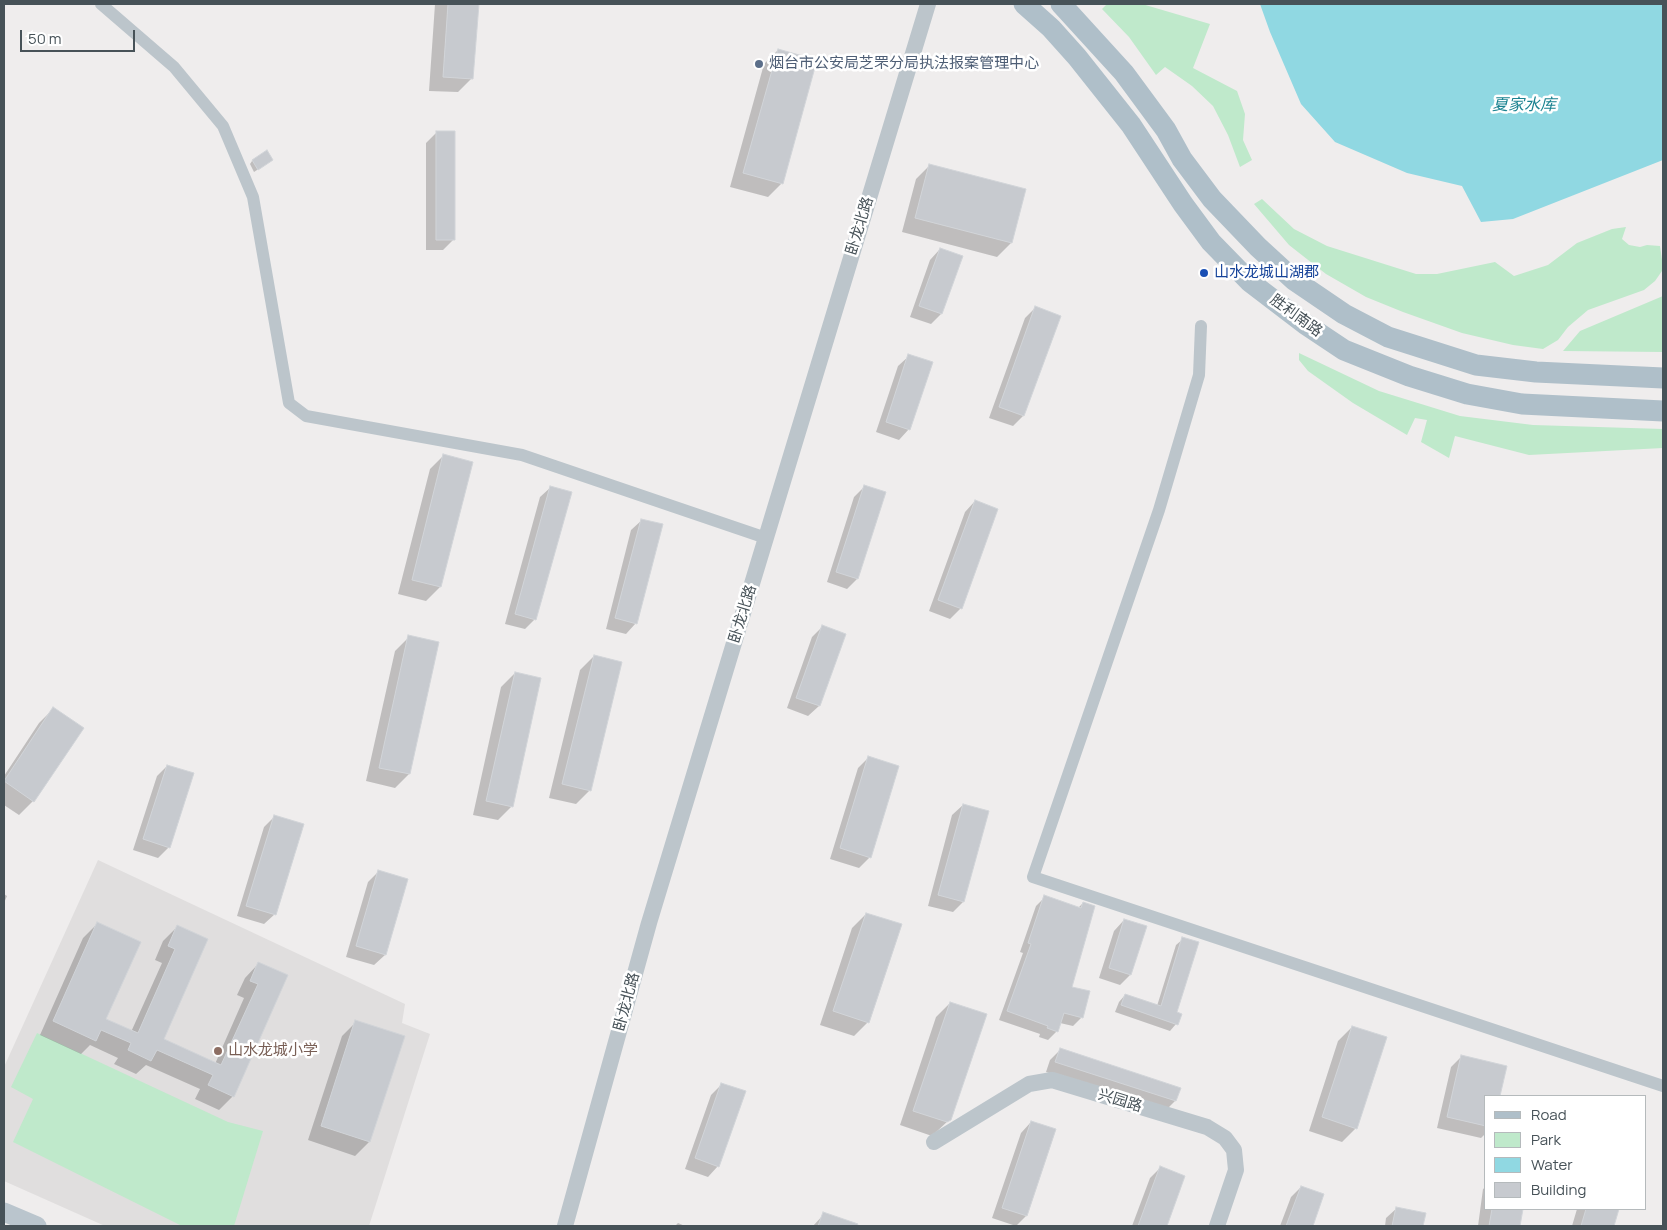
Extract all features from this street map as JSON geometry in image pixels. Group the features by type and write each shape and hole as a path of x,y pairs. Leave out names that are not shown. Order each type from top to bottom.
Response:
{"main road":[{"name":"胜利南路","path":"1024,4 1051,28 1077,57 1119,110 1211,242 1250,282 1305,324 1344,350 1409,376 1476,396 1522,404 1663,411"},
{"name":"胜利南路","path":"1062,4 1124,73 1166,130 1182,159 1212,199 1258,247 1294,280 1344,314 1388,337 1476,365 1536,372 1663,378"},
{"path":"4,1212 37,1226"}],"street":[{"path":"101,4 174,67 223,126 253,197 289,403 306,416 522,455 766,538"},
{"name":"卧龙北路","path":"565,1226 648,924 928,4"},
{"path":"1201,326 1199,375 1159,510 1033,877 1663,1086"},
{"name":"兴园路","path":"934,1142 1029,1084 1052,1080 1207,1127 1225,1138 1234,1150 1236,1170 1217,1226"}],"shaded area":[{"name":"山水龙城小学","path":"98,860 405,1004 402,1023 430,1034 369,1226 105,1226 4,1181 4,1067"}],"green space":[{"path":"1107,4 1142,4 1210,24 1193,68 1237,91 1245,114 1243,140 1252,160 1240,167 1228,135 1213,106 1192,86 1165,67 1156,75 1129,37 1102,9"},
{"path":"1262,199 1294,229 1327,246 1416,274 1437,274 1495,262 1514,276 1548,265 1577,243 1612,229 1626,227 1622,239 1629,245 1640,247 1647,245 1660,246 1662,271 1655,281 1644,290 1588,310 1568,327 1558,340 1543,349 1513,345 1462,333 1403,312 1366,297 1326,274 1289,245 1254,204"},
{"path":"1663,296 1663,352 1563,351 1580,331"},
{"path":"1299,353 1379,391 1460,416 1533,425 1663,429 1663,448 1529,455 1455,436 1449,458 1421,442 1427,420 1415,418 1407,435 1353,403 1308,371 1299,360"},
{"path":"37,1033 228,1122 263,1131 234,1226 182,1226 13,1142 33,1099 11,1087"}],"water":[{"name":"夏家水库","path":"1260,4 1663,4 1663,160 1513,219 1481,222 1462,186 1407,173 1335,142 1301,104"}],"building":[{"path":"448,4 479,4 473,79 443,77"},
{"path":"778,49 817,60 783,184 743,173"},
{"path":"436,131 455,131 455,240 436,240"},
{"path":"267,150 273,160 258,170 252,160"},
{"path":"929,164 1026,189 1012,243 915,218"},
{"path":"940,248 963,256 942,314 919,306"},
{"path":"1035,306 1061,316 1024,416 999,407"},
{"path":"908,354 933,362 910,430 886,422"},
{"path":"443,454 473,462 441,587 412,580"},
{"path":"864,485 886,492 858,579 836,572"},
{"path":"550,486 572,492 536,620 515,614"},
{"path":"975,500 998,509 962,609 938,600"},
{"path":"641,519 663,524 637,624 615,618"},
{"path":"822,625 846,634 820,706 796,698"},
{"path":"408,635 439,642 410,774 379,768"},
{"path":"594,655 622,662 591,791 562,784"},
{"path":"515,672 541,678 513,807 486,801"},
{"path":"53,707 84,728 34,802 4,781"},
{"path":"868,756 899,766 871,858 840,848"},
{"path":"167,765 194,773 170,848 143,839"},
{"path":"963,804 989,811 964,902 938,895"},
{"path":"274,815 304,824 276,915 246,906"},
{"path":"378,870 408,879 386,955 356,946"},
{"path":"1044,895 1081,908 1083,902 1095,906 1072,987 1090,991 1083,1018 1064,1013 1058,1032 1047,1028 1048,1026 1007,1011 1031,944 1028,943"},
{"path":"866,913 902,924 869,1023 833,1011"},
{"path":"1124,919 1147,926 1131,975 1109,968"},
{"path":"97,922 141,942 106,1019 138,1033 175,949 168,946 177,925 208,939 164,1039 221,1065 258,984 250,981 258,962 288,975 234,1097 208,1085 213,1075 157,1050 151,1061 128,1050 131,1043 101,1030 96,1041 53,1021"},
{"path":"1182,937 1199,942 1177,1012 1182,1014 1178,1025 1121,1005 1125,994 1161,1006"},
{"path":"950,1002 987,1014 951,1120 947,1122 913,1111"},
{"path":"355,1020 405,1036 370,1142 321,1126"},
{"path":"1352,1026 1387,1037 1357,1129 1322,1117"},
{"path":"1060,1048 1181,1088 1176,1101 1055,1062"},
{"path":"1461,1055 1507,1066 1500,1095 1484,1095 1484,1126 1447,1117"},
{"path":"721,1083 746,1091 719,1167 695,1158"},
{"path":"1031,1121 1056,1129 1027,1216 1002,1208"},
{"path":"1160,1166 1185,1176 1167,1226 1138,1226"},
{"path":"1301,1186 1324,1194 1313,1226 1286,1226"},
{"path":"1396,1207 1426,1213 1423,1226 1392,1226"},
{"path":"1492,1210 1523,1210 1520,1226 1489,1226"},
{"path":"1586,1210 1619,1210 1614,1226 1581,1226"},
{"path":"823,1212 858,1224 857,1226 818,1226"}],"place":[{"name":"烟台市公安局芝罘分局执法报案管理中心","path":"759,64"},
{"name":"山水龙城山湖郡","path":"1204,273"},
{"name":"山水龙城小学","path":"218,1051"}]}
